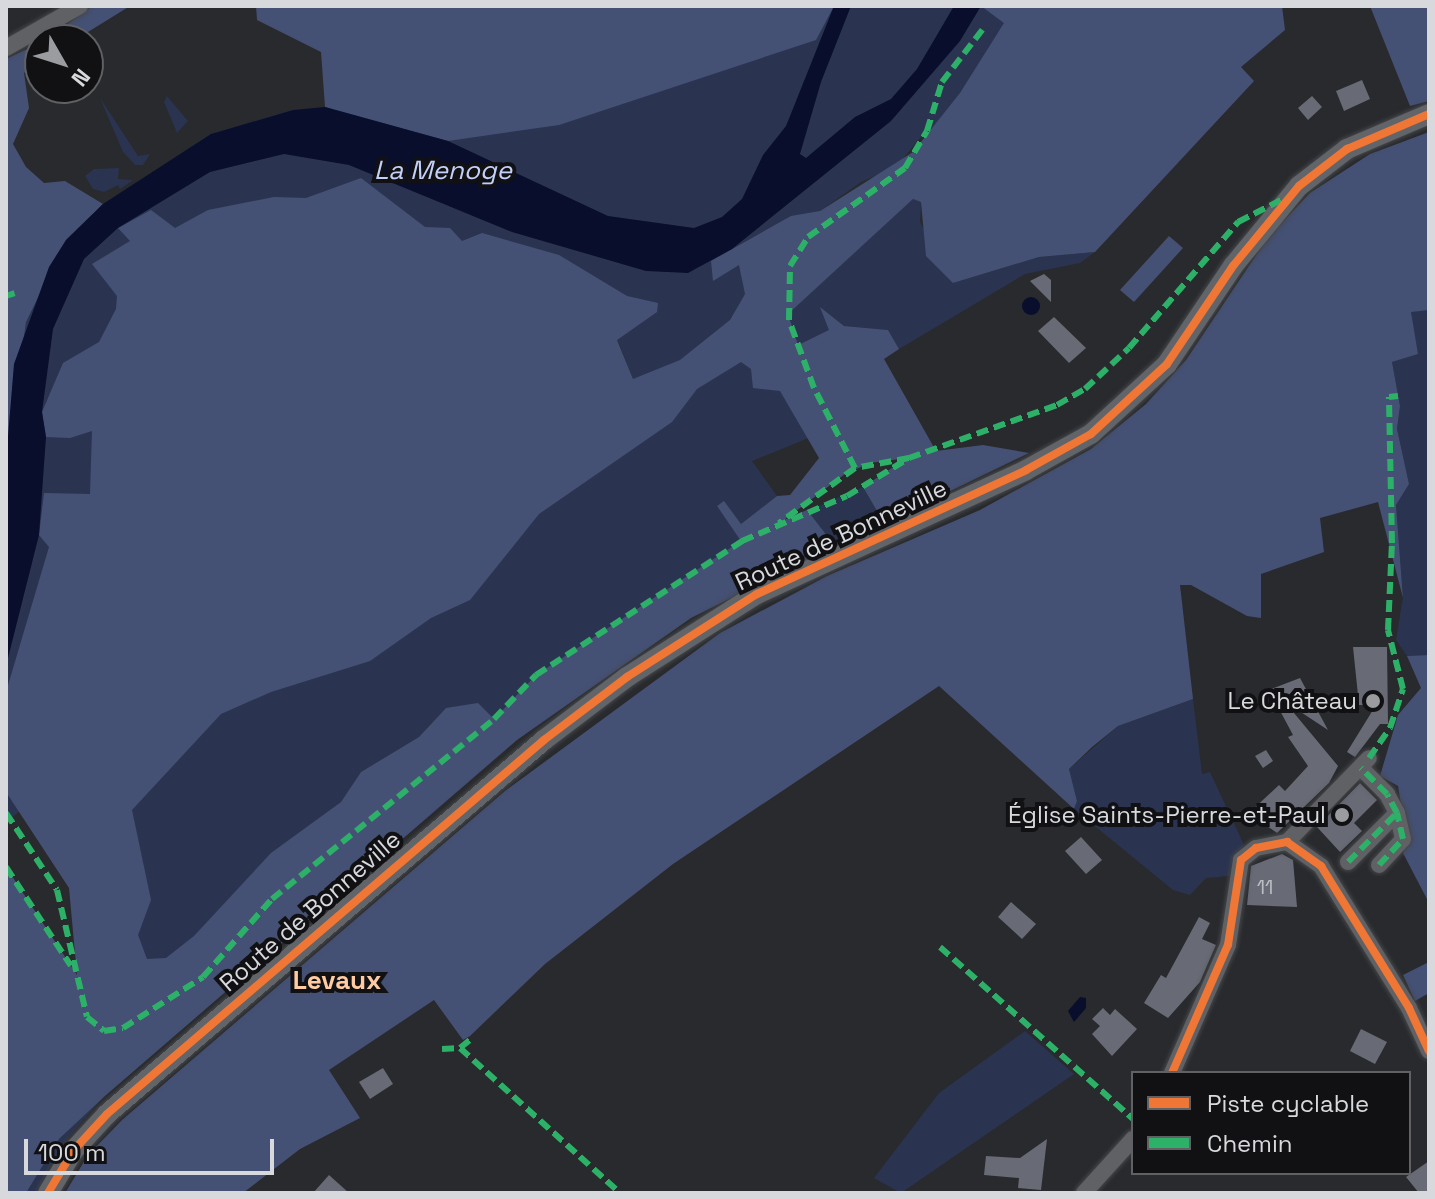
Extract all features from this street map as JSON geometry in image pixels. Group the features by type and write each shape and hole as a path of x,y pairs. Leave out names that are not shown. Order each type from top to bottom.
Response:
{"main road":[{"name":"Route de Bonneville","path":"48,1193 73,1151 107,1114 555,731 627,677 757,594 1026,470 1091,434 1167,364 1242,254 1299,186 1347,149 1429,114"}],"street":[{"path":"6,48 80,6"},
{"path":"1173,1071 1228,945 1241,860 1256,848 1287,842 1365,763 1397,813 1403,839 1379,865"},
{"path":"1348,862 1397,813"},
{"path":"1287,842 1321,866 1429,1051"},
{"path":"1084,1193 1131,1141"}],"shaded area":[{"path":"92,6 130,6 101,24 68,24"},
{"path":"256,6 834,6 816,40 559,125 448,141 325,107 321,52 257,20"},
{"path":"574,6 1185,6 920,138 896,167 861,182 820,211 745,294 730,320 751,369 780,391 811,437 752,461 777,496 741,524 724,502 717,506 742,541 536,675 494,719 446,708 419,737 361,772 341,802 272,853 134,1009 119,820 236,691 348,667 381,653 633,379 618,341 6,822 6,370 61,234 211,134 293,110 339,107"},
{"path":"981,6 1282,6 1285,30 1241,67 1254,81 1095,252 1039,257 953,283 926,256 921,202 913,199 788,314 798,345 829,330 820,307 844,326 888,330 899,349 884,359 936,451 983,445 1029,453 884,523 863,487 907,458 870,463 845,474 784,520 807,510 835,546 691,618 517,740 105,1096 59,1139 26,1193 6,1193 6,867 77,975 69,888 6,792 6,692 49,547 39,535 44,493 90,494 92,431 70,438 46,437 42,412 63,363 99,342 116,309 117,296 92,264 130,241 118,228 151,210 175,228 208,210 274,197 306,198 361,178 425,227 450,228 462,241 482,233 559,255 627,296 658,303 657,312 617,340 633,379 680,360 730,320 745,294 739,265 713,281 711,261 791,216 820,211 913,152 960,93 1004,23","holes":["741,362 751,369 753,388 780,391 819,458 790,495 777,496 741,524 724,501 717,506 741,541 536,675 494,719 478,703 446,708 419,737 361,772 341,802 271,853 194,936 166,958 147,959 138,935 151,900 132,810 221,714 271,692 370,661 431,618 470,600 539,514 672,422 697,389"]},
{"path":"1370,6 1429,8 1429,101 1410,106"},
{"path":"24,51 24,104 28,104 29,108 13,144 26,167 44,183 65,181 103,204 66,240 26,322 6,459 6,59"},
{"path":"167,96 188,121 177,133 164,102"},
{"path":"103,104 138,156 150,154 143,165 135,165 123,152"},
{"path":"1429,132 1429,310 1411,312 1418,354 1392,362 1400,406 1397,429 1409,484 1396,505 1403,598 1378,502 1320,518 1324,552 1261,574 1261,618 1247,616 1191,585 1180,585 1193,699 1118,726 1092,747 1069,769 1077,801 1074,809 939,686 673,864 545,964 470,1036 463,1040 434,1000 329,1070 360,1118 300,1149 243,1193 65,1193 88,1155 122,1120 505,791 720,633 827,576 980,510 1091,449 1146,404 1186,360 1269,236 1310,193 1370,154"},
{"path":"119,168 118,179 133,180 120,189 118,185 104,192 93,189 85,176 94,169"},
{"path":"913,199 921,202 920,222 953,283 1039,257 1095,252 1080,263 1025,274 899,349 888,330 844,326 821,308 830,330 797,345 787,314"},
{"path":"1169,236 1183,248 1134,302 1120,290"},
{"path":"1429,310 1429,655 1407,656 1396,640 1403,597 1396,505 1409,484 1397,429 1400,406 1392,362 1418,354 1410,311"},
{"path":"863,487 884,523 835,546 807,511"},
{"path":"1429,655 1429,903 1403,853 1407,841 1398,786 1380,776 1398,715 1421,688 1407,656"},
{"path":"1193,699 1202,774 1210,772 1244,845 1229,876 1206,878 1190,895 1173,890 1074,809 1077,800 1069,769 1118,726"},
{"path":"1429,962 1429,993 1415,1001 1403,975"},
{"path":"1025,1031 1074,1074 901,1193 874,1178 939,1093"},
{"path":"105,1095 60,1147 36,1193 26,1193 59,1139"}],"water":[{"name":"La Menoge","path":"834,6 851,6 821,82 800,154 806,158 855,117 891,99 917,69 954,6 981,6 960,41 891,121 732,249 688,273 646,271 512,232 349,165 284,154 210,172 118,228 84,259 53,329 42,412 46,437 39,535 6,666 6,460 14,364 49,267 66,240 103,204 211,134 293,110 325,107 448,141 608,216 694,228 722,217 742,199 763,155 786,126"},
{"path":"1031,297 1040,306 1031,315 1022,306"},
{"path":"1080,997 1086,998 1086,1008 1074,1022 1068,1011"}],"building":[{"path":"1362,80 1370,99 1344,111 1336,91"},
{"path":"1312,96 1322,107 1308,120 1298,108"},
{"path":"1044,274 1051,280 1051,302 1030,281"},
{"path":"1054,317 1086,348 1069,363 1038,331"},
{"name":"Le Château","path":"1353,647 1387,647 1388,724 1380,724 1355,757 1347,752 1376,705 1359,705"},
{"path":"1300,678 1328,730 1284,701 1338,766 1329,783 1277,833 1249,813 1279,785 1285,791 1308,766 1288,737 1293,735 1269,690"},
{"path":"1266,750 1273,761 1263,768 1255,756"},
{"name":"Église Saints-Pierre-et-Paul","path":"1360,783 1377,800 1354,823 1362,831 1340,852 1317,827"},
{"path":"1081,837 1102,860 1086,874 1065,851"},
{"path":"1282,854 1293,860 1297,907 1247,905 1251,866"},
{"path":"1011,902 1036,924 1022,939 998,917"},
{"path":"1199,917 1210,923 1202,939 1216,945 1200,982 1168,1018 1144,1003 1161,975 1166,978"},
{"path":"1103,1008 1110,1015 1115,1009 1137,1029 1112,1056 1092,1034 1100,1026 1092,1019"},
{"path":"1361,1029 1387,1042 1375,1064 1350,1051"},
{"path":"383,1068 393,1084 370,1099 359,1082"},
{"path":"1047,1139 1041,1190 1018,1188 1019,1178 984,1175 986,1156 1020,1158"},
{"path":"1429,1161 1429,1193 1419,1193 1406,1177"},
{"path":"329,1175 349,1193 313,1193"}],"marked path":[{"path":"855,468 814,388 789,320 790,266 808,237 905,168 927,131 942,82 983,29"},
{"path":"909,458 1057,405 1085,389 1129,348 1238,222 1285,198"},
{"path":"6,296 15,293"},
{"path":"1369,758 1390,728 1403,689 1388,630 1392,543 1389,397 1398,396"},
{"path":"6,813 57,890 87,1017 104,1031 123,1028 203,977 272,899 494,719 536,675 742,541 847,496 909,458 855,468 779,523"},
{"path":"1348,862 1397,813 1387,794 1361,768"},
{"path":"1379,865 1403,839 1397,813"},
{"path":"6,867 71,966"},
{"path":"940,947 1131,1117"},
{"path":"442,1049 460,1048 471,1039"},
{"path":"460,1048 620,1193"}],"cycle path":[{"path":"48,1193 73,1151 107,1114 544,740 627,677 757,594 1026,470 1091,434 1167,364 1233,266 1299,186 1347,149 1429,114"},
{"path":"1173,1071 1228,945 1241,860 1256,848 1287,842 1321,866 1409,1008 1429,1051"}],"place":[{"name":"Le Château","path":"1373,701"},
{"name":"Église Saints-Pierre-et-Paul","path":"1342,815"}],"district":[{"name":"Levaux","path":"337,981"}]}
